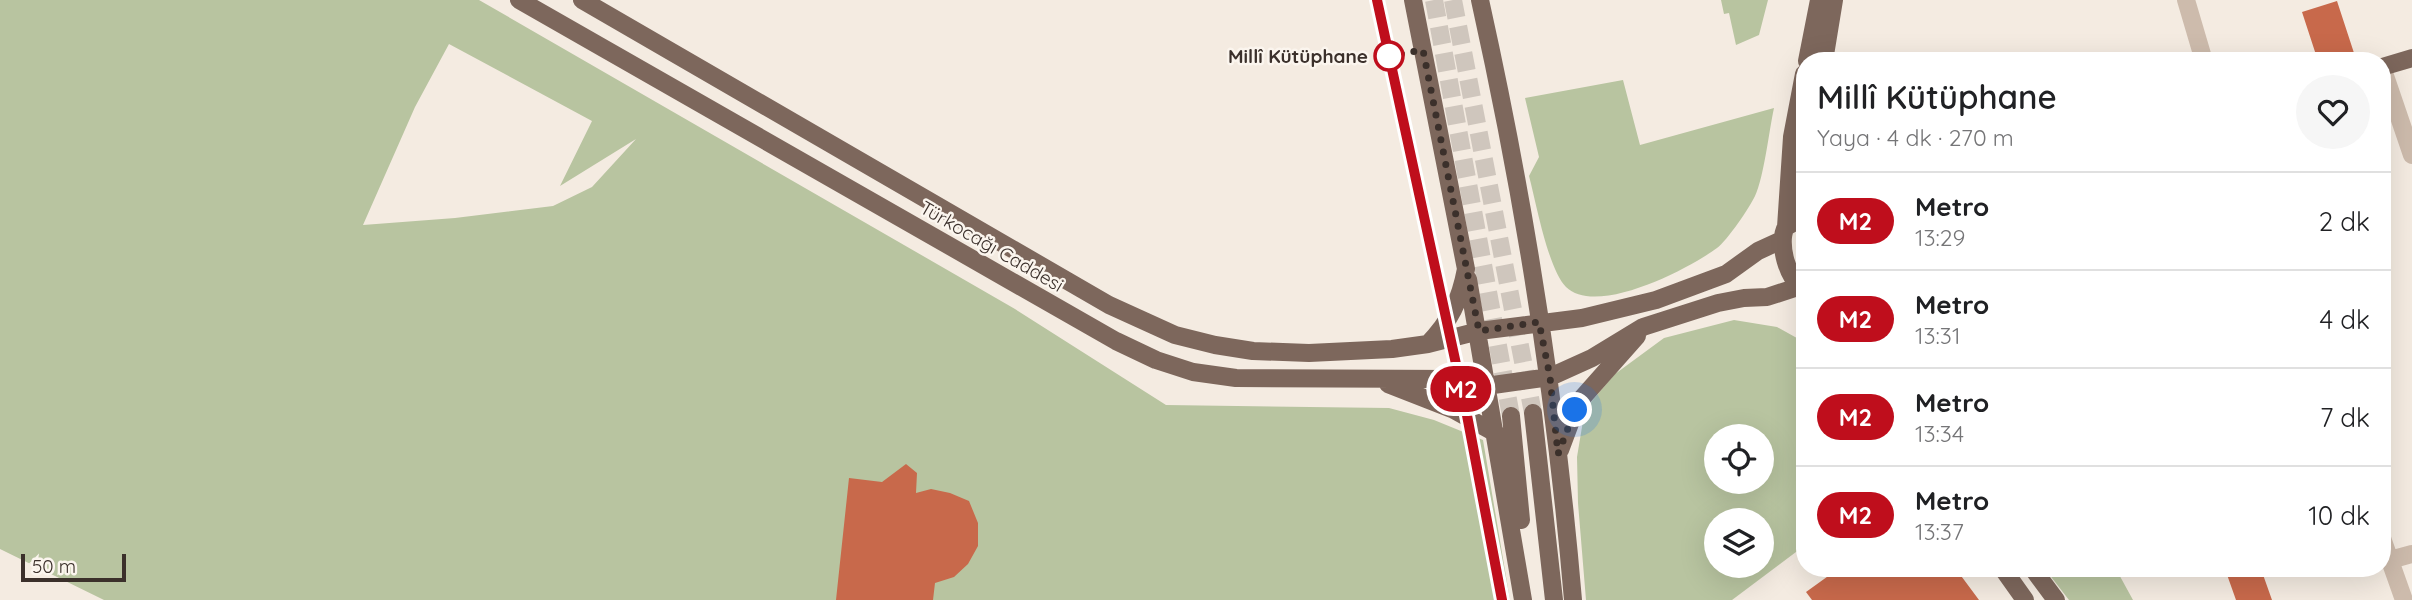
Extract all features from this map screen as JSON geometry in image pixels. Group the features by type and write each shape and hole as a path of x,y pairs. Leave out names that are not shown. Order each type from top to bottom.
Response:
{"main road":[{"name":"Türkocağı Caddesi","path":"519,0 1072,317 1156,360 1193,372 1236,378 1457,379 1486,386 1550,377 1592,358 1643,327 1718,303 1744,298 1767,298 1796,289"},
{"name":"Türkocağı Caddesi","path":"582,0 1110,305 1175,335 1215,345 1253,351 1354,352 1428,344 1479,331 1582,318 1656,300 1726,274 1796,224"},
{"path":"1413,0 1479,331 1523,600"},
{"path":"1479,0 1497,78 1550,377 1573,600"},
{"path":"1809,52 1819,0"},
{"path":"1825,52 1834,0"},
{"path":"2391,65 2412,58"},
{"path":"695,99 701,69"},
{"path":"715,111 722,82"},
{"path":"1796,116 1784,234 1790,272 1796,281"},
{"path":"1428,344 1447,325 1455,310 1466,269"},
{"path":"1558,454 1575,410 1583,397 1619,360 1643,327"},
{"path":"1378,380 1452,410 1497,434"},
{"path":"1533,413 1554,600"},
{"path":"1511,416 1530,600"},
{"path":"2009,577 2025,600"},
{"path":"2039,577 2056,600"}],"street":[{"path":"2186,0 2201,52"},
{"path":"2391,94 2412,155"},
{"path":"2391,560 2412,554"},
{"path":"2391,563 2404,600"}],"green space":[{"path":"0,0 479,0 1015,309 1166,405 1389,408 1434,420 1483,440 1510,600 104,600 0,549","holes":["449,44 592,121 560,186 636,139 592,187 553,206 455,218 363,225 415,107"]},
{"path":"1721,0 1768,0 1759,35 1736,45 1729,13 1724,14"},
{"path":"1623,80 1640,145 1774,108 1764,166 1752,201 1717,248 1686,267 1642,287 1598,297 1580,295 1566,287 1560,278 1543,234 1529,176 1539,157 1525,98"},
{"path":"1734,320 1777,327 1796,338 1796,552 1774,568 1774,508 1704,508 1704,578 1761,578 1732,600 1586,600 1577,457 1585,409 1615,374 1664,338"},
{"path":"2051,577 2120,577 2133,600 2069,600"}],"building":[{"path":"2337,1 2354,52 2315,52 2302,12"},
{"path":"906,464 917,473 916,493 931,489 969,501 978,523 978,546 968,564 954,577 935,583 933,600 836,600 849,478 882,482"},
{"path":"1827,577 1962,577 1979,600 1812,600 1806,592"},
{"path":"2228,577 2264,577 2272,600 2236,600"}],"tunnel":[{"path":"1434,0 1511,416"},
{"path":"1453,0 1533,413"}],"metro line":[{"name":"M2","path":"1377,0 1466,410 1502,600"}],"place":[{"name":"Millî Kütüphane","path":"1389,56"}],"route":[{"path":"1389,56 1423,50 1479,331 1539,322 1550,377 1558,454 1575,410"}]}
